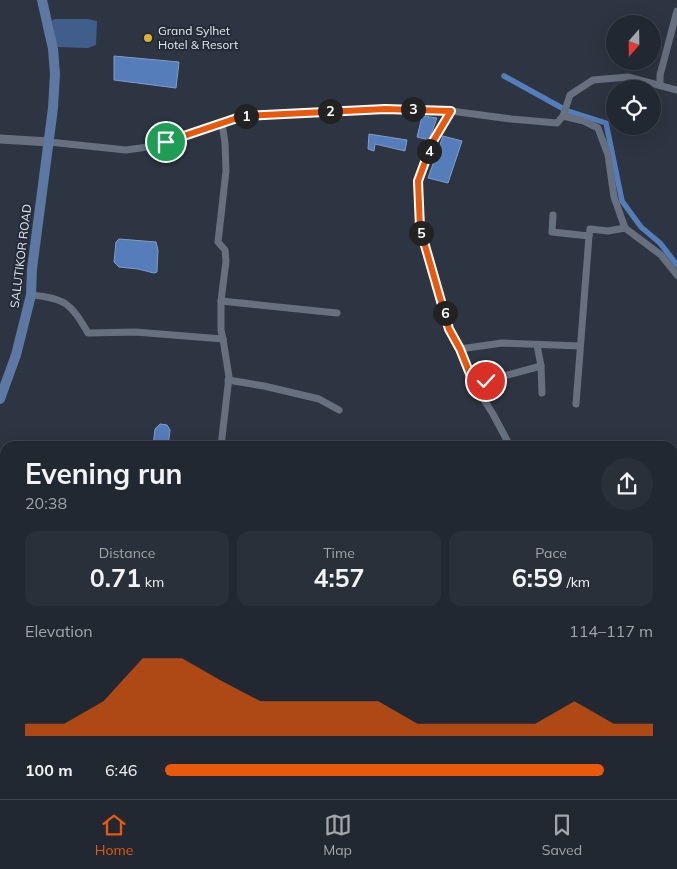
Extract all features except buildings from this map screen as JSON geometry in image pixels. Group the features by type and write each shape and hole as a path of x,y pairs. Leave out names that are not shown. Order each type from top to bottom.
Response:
{"main road":[{"name":"SALUTIKOR ROAD","path":"0,399 16,355 32,295 32,269 53,108 55,74 53,49 42,0"}],"street":[{"path":"660,80 677,12"},
{"path":"0,139 126,150 155,146 243,116 385,109 451,111 557,123 563,116 570,96 593,80 628,77 642,80"},
{"path":"661,84 677,90"},
{"path":"451,111 432,143 418,181 420,228 449,329 460,349 474,384 507,441"},
{"path":"563,116 584,120 598,128 608,155 614,197 625,228 661,255 677,275"},
{"path":"222,123 226,171 218,242 225,250 226,261 221,301 221,330 228,380 222,441"},
{"path":"554,215 552,232 589,236"},
{"path":"576,404 590,229 596,228 608,231 625,228"},
{"path":"32,295 46,296 66,303 75,311 88,333 135,332 223,339"},
{"path":"221,301 337,313"},
{"path":"460,349 502,343 580,346"},
{"path":"537,345 541,366 542,393"},
{"path":"474,384 541,366"},
{"path":"228,380 319,399 339,410"}],"shaded area":[{"path":"54,19 88,19 97,21 96,45 88,48 57,47 52,21"},
{"path":"114,56 179,62 176,88 114,80"},
{"path":"423,116 437,118 429,140 417,137"},
{"path":"369,134 407,140 405,151 375,144 374,151 368,149"},
{"path":"443,136 462,141 448,183 428,178"},
{"path":"119,239 156,242 158,250 157,272 119,267 114,262 116,242"},
{"path":"160,424 167,425 170,430 169,441 154,441 155,429"}],"waterway":[{"path":"504,76 562,108"},
{"path":"568,111 606,123 622,201 641,227 660,243 677,265"}],"place":[{"name":"Grand Sylhet Hotel & Resort","path":"148,38"}],"route":[{"path":"166,142 243,116 385,109 451,111 432,143 418,181 420,228 449,329 460,349 474,384 486,381"}]}
